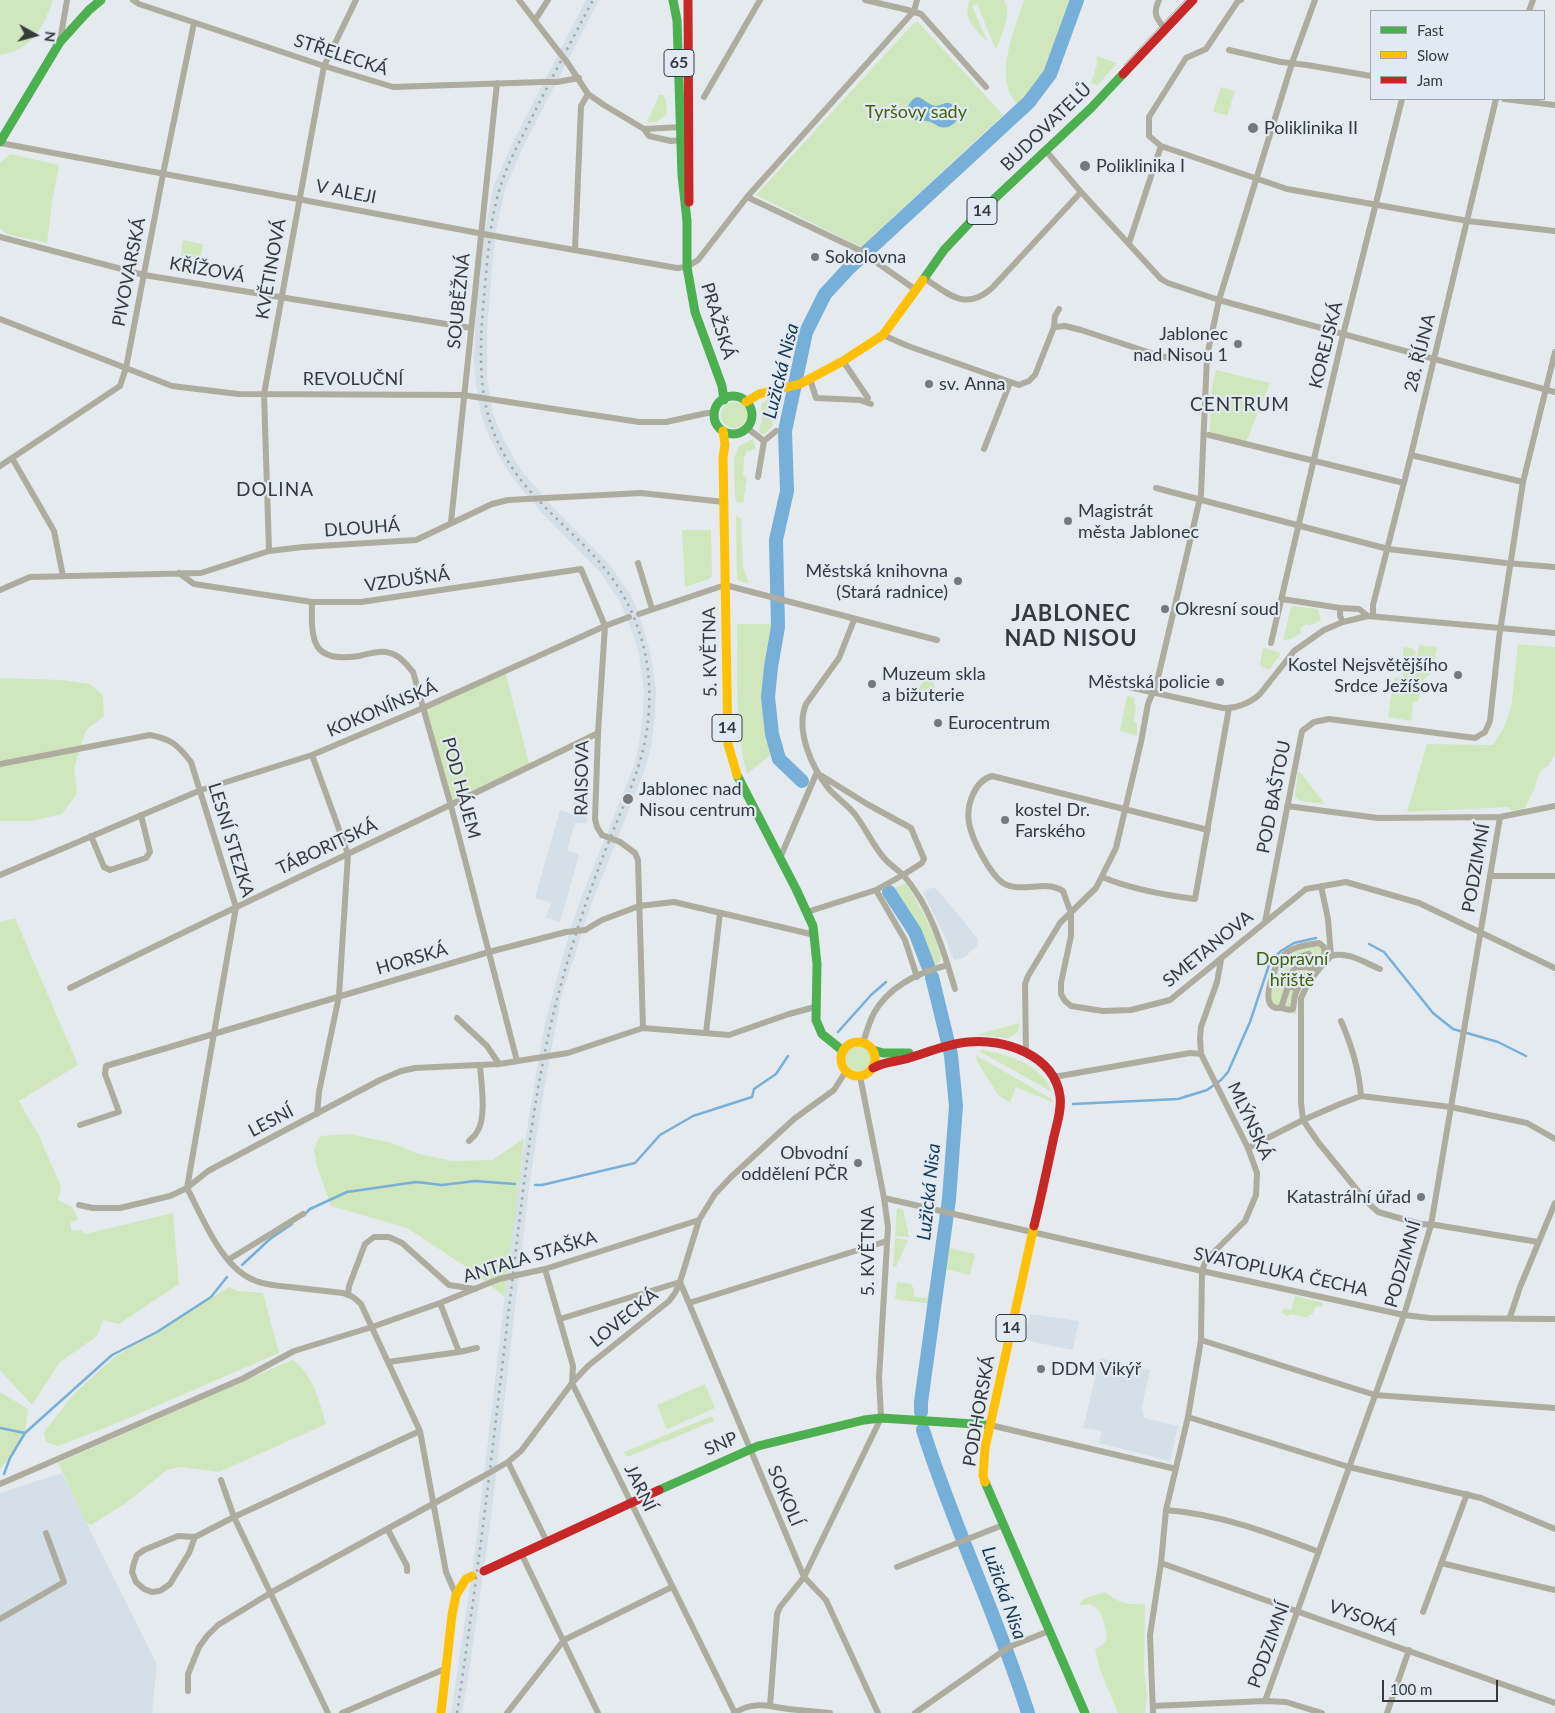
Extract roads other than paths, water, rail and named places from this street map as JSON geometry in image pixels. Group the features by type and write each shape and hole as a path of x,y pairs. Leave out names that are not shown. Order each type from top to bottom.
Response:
{"main road":[{"path":"0,142 60,42 101,0"},
{"name":"65","path":"688,133 689,0"},
{"name":"BUDOVATELŮ","path":"883,335 944,250 975,217 1091,108 1193,0"},
{"name":"65","path":"675,3 680,126"},
{"name":"PRAŽSKÁ","path":"680,126 687,221"},
{"name":"PRAŽSKÁ","path":"688,133 690,184 687,221 687,267 695,312 727,398"},
{"name":"14","path":"748,405 756,396 810,380 883,335"},
{"path":"727,398 741,398 748,405 752,417 747,428 739,433 734,434 723,431 717,424 715,413 719,404 727,398"},
{"name":"5. KVĚTNA","path":"723,431 727,719 730,752 739,781 808,912 815,935 817,964 815,1008 818,1031 831,1042 844,1049"},
{"path":"724,445 734,434"},
{"name":"14","path":"862,1076 878,1064 969,1042 988,1043 1023,1051"},
{"name":"14","path":"844,1049 851,1043 868,1045 892,1054 922,1053"},
{"path":"868,1045 876,1059 873,1068"},
{"path":"844,1049 842,1064 847,1072 862,1076"},
{"name":"PODHORSKÁ","path":"1023,1051 1040,1062 1054,1077 1060,1093 1061,1105 990,1425 983,1463 984,1476 1003,1525 1085,1713"},
{"name":"SNP","path":"484,1571 630,1502 749,1450 881,1418 990,1425"},
{"path":"441,1713 456,1595 466,1579 472,1576"}],"street":[{"path":"60,42 67,0"},
{"name":"STŘELECKÁ","path":"133,0 139,4 393,88 557,82 579,78"},
{"name":"KVĚTINOVÁ","path":"269,551 264,394 324,66 356,0"},
{"path":"519,0 579,78 588,94 604,106 644,129 649,136 657,139 680,141 685,139 688,133 685,128 680,126 644,129"},
{"path":"535,20 548,0"},
{"path":"704,97 760,0"},
{"path":"865,0 921,14 986,87"},
{"path":"687,267 698,260 747,197 914,11 917,0"},
{"path":"1159,0 1156,11 1157,19 1166,30"},
{"path":"1241,0 1238,1 1206,49 1186,58 1149,117 1149,136 1161,146 1288,189 1468,221 1555,231"},
{"path":"1023,1051 1027,1019 1024,991 1028,976 1056,929 1096,888 1116,848 1148,704 1157,682 1199,500 1202,478 1207,356 1218,300 1292,63 1315,0"},
{"name":"PIVOVARSKÁ","path":"0,466 120,386 126,368 194,22"},
{"path":"1229,50 1370,76"},
{"name":"SOUBĚŽNÁ","path":"452,522 463,395 482,233 496,83"},
{"path":"575,250 581,106 588,94"},
{"name":"KOREJSKÁ","path":"1271,643 1343,335 1402,100"},
{"name":"28. ŘÍJNA","path":"1371,615 1468,221 1496,100"},
{"path":"1512,100 1555,105"},
{"name":"V ALEJI","path":"0,142 575,250 677,268 687,267"},
{"path":"1129,243 1161,146"},
{"path":"1046,151 1081,192 1161,279 1168,284 1343,335 1555,392"},
{"path":"924,278 958,299 978,298 992,288 1081,192"},
{"path":"747,197 859,250 916,290"},
{"name":"KŘÍŽOVÁ","path":"0,237 144,275 471,328"},
{"path":"883,335 908,346 1019,385 1029,381 1035,375 1059,309"},
{"name":"REVOLUČNÍ","path":"0,319 172,386 238,394 463,395 640,422 666,422 715,413"},
{"path":"1054,327 1065,326 1081,330 1163,357 1207,356"},
{"path":"1501,628 1523,482 1555,352"},
{"path":"810,380 816,398 870,401 843,361"},
{"path":"984,449 1010,383"},
{"path":"747,428 764,442"},
{"path":"758,477 764,442 776,431"},
{"path":"1208,435 1404,483"},
{"path":"1411,455 1523,482"},
{"path":"12,458 54,531 63,576"},
{"path":"1156,488 1388,549 1511,564 1555,567"},
{"name":"DLOUHÁ","path":"0,590 30,577 201,573 269,551 416,540 492,504 508,500 641,493 724,502"},
{"path":"638,563 652,609"},
{"name":"VZDUŠNÁ","path":"179,573 194,584 312,602 361,602 581,569 605,626"},
{"path":"639,614 725,585 937,640"},
{"path":"1282,599 1340,608 1360,609 1371,615"},
{"name":"POD HÁJEM","path":"312,602 311,630 315,645 325,655 344,658 385,652 400,657 414,672 517,1061"},
{"path":"1340,608 1340,616 1343,622"},
{"path":"1129,687 1212,706 1229,708 1254,699 1269,683 1294,650 1324,630 1343,622 1371,615 1555,632"},
{"name":"KOKONÍNSKÁ","path":"0,875 201,790 312,756 629,617"},
{"path":"854,620 839,658 804,710 803,730 817,772 830,790 854,813 883,857 894,869 904,876 921,901 940,941 955,989"},
{"name":"RAISOVA","path":"605,626 595,819 597,828 602,835 620,842 634,853 638,860 643,1028"},
{"name":"POD BAŠTOU","path":"1265,922 1302,731 1314,722 1329,719 1475,738 1481,736 1490,721 1501,628"},
{"path":"1102,877 1115,883 1170,896 1195,899 1229,708"},
{"name":"TÁBORITSKÁ","path":"70,988 236,907 451,806 598,733"},
{"name":"LESNÍ STEZKA","path":"0,764 150,735 163,738 181,749 191,762 236,907 187,1188"},
{"path":"312,756 348,854 339,996 317,1114"},
{"path":"780,860 784,846 817,772"},
{"path":"808,912 876,890 904,876 922,863 924,859 911,828 867,804 817,772"},
{"path":"1071,913 1060,889 1051,886 1020,888 1008,885 1002,882 990,869 974,838 969,823 970,803 980,783 985,778 992,776 1032,785 1208,830"},
{"path":"1287,806 1378,818 1500,817 1555,806"},
{"path":"91,836 104,867 110,870 146,858 150,852 141,814"},
{"name":"PODZIMNÍ","path":"1265,1701 1404,1315 1430,1225 1500,817"},
{"path":"1491,876 1555,876"},
{"name":"SMETANOVA","path":"1071,913 1071,936 1061,983 1061,994 1071,1006 1103,1011 1131,1010 1170,1000 1306,889 1346,882 1419,903 1480,934 1555,968"},
{"path":"1321,886 1331,938 1331,956"},
{"path":"876,890 905,940 918,977"},
{"name":"HORSKÁ","path":"80,1125 119,1112 105,1074 106,1066 489,952 566,932 585,930 602,920 639,906 674,902 815,935"},
{"path":"706,1033 720,913"},
{"path":"1319,943 1325,949 1324,955 1298,989 1293,1010 1281,1008 1272,1002 1271,981 1278,961 1287,952 1297,947 1319,943"},
{"path":"1310,944 1311,950 1309,954 1315,965"},
{"path":"1287,952 1296,967"},
{"path":"1292,959 1309,954"},
{"path":"1380,969 1339,954 1331,956 1306,986 1301,998 1301,1102 1303,1120 1318,1142 1361,1195 1378,1212 1420,1224 1538,1242"},
{"path":"1054,1077 1190,1053 1201,1054 1200,1038 1202,1027 1217,982 1221,960"},
{"path":"868,1045 867,1031 875,1012 890,993 907,981 948,965"},
{"path":"1281,1008 1291,974 1296,967 1315,965"},
{"path":"1271,981 1298,989"},
{"name":"LESNÍ","path":"79,1206 120,1208 170,1196 187,1188 208,1171 380,1080 401,1071 422,1067 499,1064 568,1053 643,1028 729,1035 789,1014 815,1008"},
{"path":"457,1018 487,1046 499,1064"},
{"path":"1341,1022 1352,1046 1360,1076 1362,1096"},
{"name":"MLÝNSKÁ","path":"1201,1054 1248,1148 1257,1173 1256,1195 1245,1221 1206,1260 1202,1271"},
{"path":"468,1140 478,1131 481,1124 480,1065"},
{"name":"LOVECKÁ","path":"188,1691 188,1674 199,1647 218,1625 272,1592 388,1530 508,1462 521,1451 572,1383 588,1366 669,1301 676,1292 699,1220 715,1194 731,1176 794,1119 834,1090 840,1079 847,1072"},
{"name":"5. KVĚTNA","path":"862,1076 862,1086 884,1198 887,1241 879,1378 881,1418"},
{"path":"1248,1148 1303,1120 1362,1096 1451,1108 1527,1123 1555,1139"},
{"path":"187,1188 217,1244 228,1260 243,1274 257,1282 348,1295 361,1304 420,1431 446,1572 456,1595"},
{"name":"SVATOPLUKA ČECHA","path":"884,1198 1404,1315 1430,1318 1555,1319"},
{"path":"1510,1318 1538,1242 1555,1203"},
{"path":"228,1260 303,1214"},
{"name":"ANTALA STAŠKA","path":"0,1484 244,1378 286,1355 440,1303 499,1279 545,1269 699,1220"},
{"path":"348,1295 349,1286 365,1244 374,1237 388,1237 402,1243 448,1285 477,1289"},
{"path":"689,1303 887,1241"},
{"name":"JARNÍ","path":"545,1269 573,1366 572,1383 734,1713"},
{"path":"1202,1271 1201,1340 1188,1417 1166,1510 1161,1562 1150,1635 1153,1710 1265,1701 1286,1702 1322,1713"},
{"path":"560,1319 680,1282"},
{"name":"SOKOLÍ","path":"680,1282 804,1577 826,1600 878,1713"},
{"path":"440,1303 459,1352"},
{"path":"1201,1340 1375,1395 1555,1408"},
{"path":"388,1362 477,1348"},
{"path":"1188,1417 1349,1467 1481,1498 1555,1529"},
{"path":"770,1706 777,1614 780,1607 804,1577 881,1418"},
{"path":"990,1425 1176,1468"},
{"path":"195,1537 170,1584 160,1591 152,1592 144,1589 136,1582 132,1572 134,1563 137,1555 144,1550 178,1536 195,1537 420,1431"},
{"path":"508,1462 547,1542"},
{"path":"221,1480 234,1517 272,1592 328,1713"},
{"path":"1422,1612 1467,1494"},
{"path":"1166,1510 1205,1514 1319,1552"},
{"path":"897,1567 1003,1525"},
{"path":"388,1530 407,1566 407,1571"},
{"path":"0,1619 64,1582 46,1533"},
{"path":"521,1553 598,1713"},
{"name":"VYSOKÁ","path":"1161,1562 1555,1704"},
{"path":"1441,1564 1555,1590"},
{"path":"507,1713 564,1640 672,1587"},
{"path":"915,1713 1009,1647 1049,1630"},
{"path":"1387,1713 1409,1650"},
{"path":"342,1713 447,1668"},
{"path":"734,1713 757,1704 830,1713"}],"water":[{"path":"917,97 936,106 946,103 952,104 960,115 954,123 945,128 928,121 916,120 908,116 907,110 910,102"}],"waterway":[{"name":"Lužická Nisa","path":"802,781 779,759 772,734 768,697 778,627 776,540 787,491 785,431 806,332 825,294 849,268 1029,102 1050,74 1077,0"},
{"name":"Lužická Nisa","path":"889,892 915,932 928,966"},
{"path":"1073,1104 1178,1099 1207,1090 1221,1080 1228,1072 1250,1022 1270,962 1281,951 1294,943 1316,938"},
{"path":"1369,944 1384,952 1433,1013 1453,1029 1498,1042 1526,1056"},
{"name":"Lužická Nisa","path":"921,1412 949,1199 956,1106 951,1055 932,977"},
{"path":"838,1032 871,995 886,982"},
{"path":"535,1185 542,1185 635,1163 660,1135 693,1116 752,1097 754,1089 776,1074 788,1056"},
{"path":"304,1215 310,1209 347,1192 416,1182 442,1185 475,1181 515,1184"},
{"path":"242,1265 270,1239 292,1224"},
{"path":"4,1474 10,1458 25,1433 112,1355 157,1332 211,1297 227,1277"},
{"path":"0,1428 25,1433"},
{"name":"Lužická Nisa","path":"923,1430 1028,1713"}],"tram line":[{"path":"1124,65 1185,0"}],"railway":[{"path":"457,1713 536,1099 550,1028 567,962 604,854 639,765 644,746 649,707 648,668 639,631 632,613 613,579 601,564 534,495 508,462 496,439 488,415 481,365 481,340 488,249 500,188 506,170 593,0"}],"place":[{"name":"Poliklinika II","path":"1253,128"},
{"name":"Poliklinika I","path":"1085,166"},
{"name":"Sokolovna","path":"815,257"},
{"name":"Jablonec nad Nisou 1","path":"1238,344"},
{"name":"sv. Anna","path":"929,384"},
{"name":"Magistrát města Jablonec","path":"1068,521"},
{"name":"Městská knihovna (Stará radnice)","path":"958,581"},
{"name":"Okresní soud","path":"1165,609"},
{"name":"Kostel Nejsvětějšího Srdce Ježíšova","path":"1458,675"},
{"name":"Městská policie","path":"1220,682"},
{"name":"Muzeum skla a bižuterie","path":"872,684"},
{"name":"Eurocentrum","path":"938,723"},
{"name":"Jablonec nad Nisou centrum","path":"628,799"},
{"name":"kostel Dr. Farského","path":"1005,820"},
{"name":"Obvodní oddělení PČR","path":"858,1163"},
{"name":"Katastrální úřad","path":"1421,1197"},
{"name":"DDM Vikýř","path":"1041,1369"}],"district":[{"name":"CENTRUM","path":"1240,405"},
{"name":"DOLINA","path":"275,490"},
{"name":"JABLONEC NAD NISOU","path":"1071,626"}],"park label":[{"name":"Tyršovy sady","path":"916,112"},
{"name":"Dopravní hřiště","path":"1292,970"}]}
